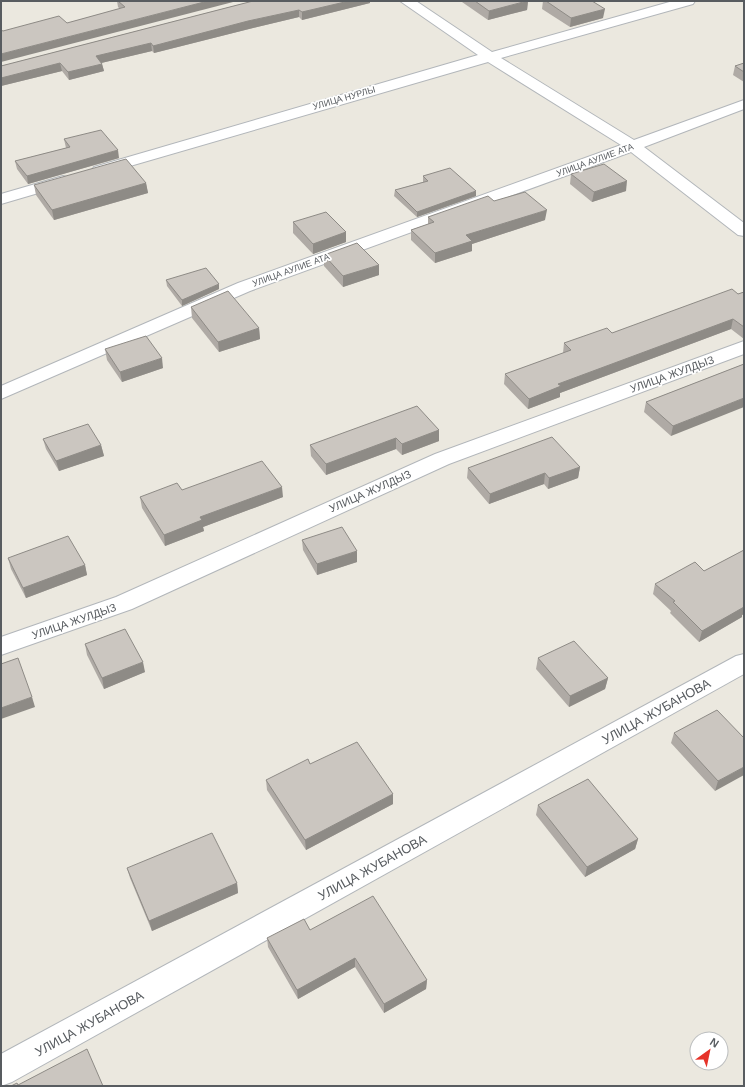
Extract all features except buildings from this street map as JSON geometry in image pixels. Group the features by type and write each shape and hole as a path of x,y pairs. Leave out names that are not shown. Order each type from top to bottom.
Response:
{"street":[{"path":"407,1 490,57 633,146 744,231"},
{"name":"УЛИЦА НУРЛЫ","path":"1,199 688,1"},
{"name":"УЛИЦА АУЛИЕ АТА","path":"1,393 244,287 633,146 744,104"},
{"name":"УЛИЦА ЖУЛДЫЗ","path":"1,646 124,603 442,459 744,347"},
{"name":"УЛИЦА ЖУБАНОВА","path":"1,1071 744,663"}]}
